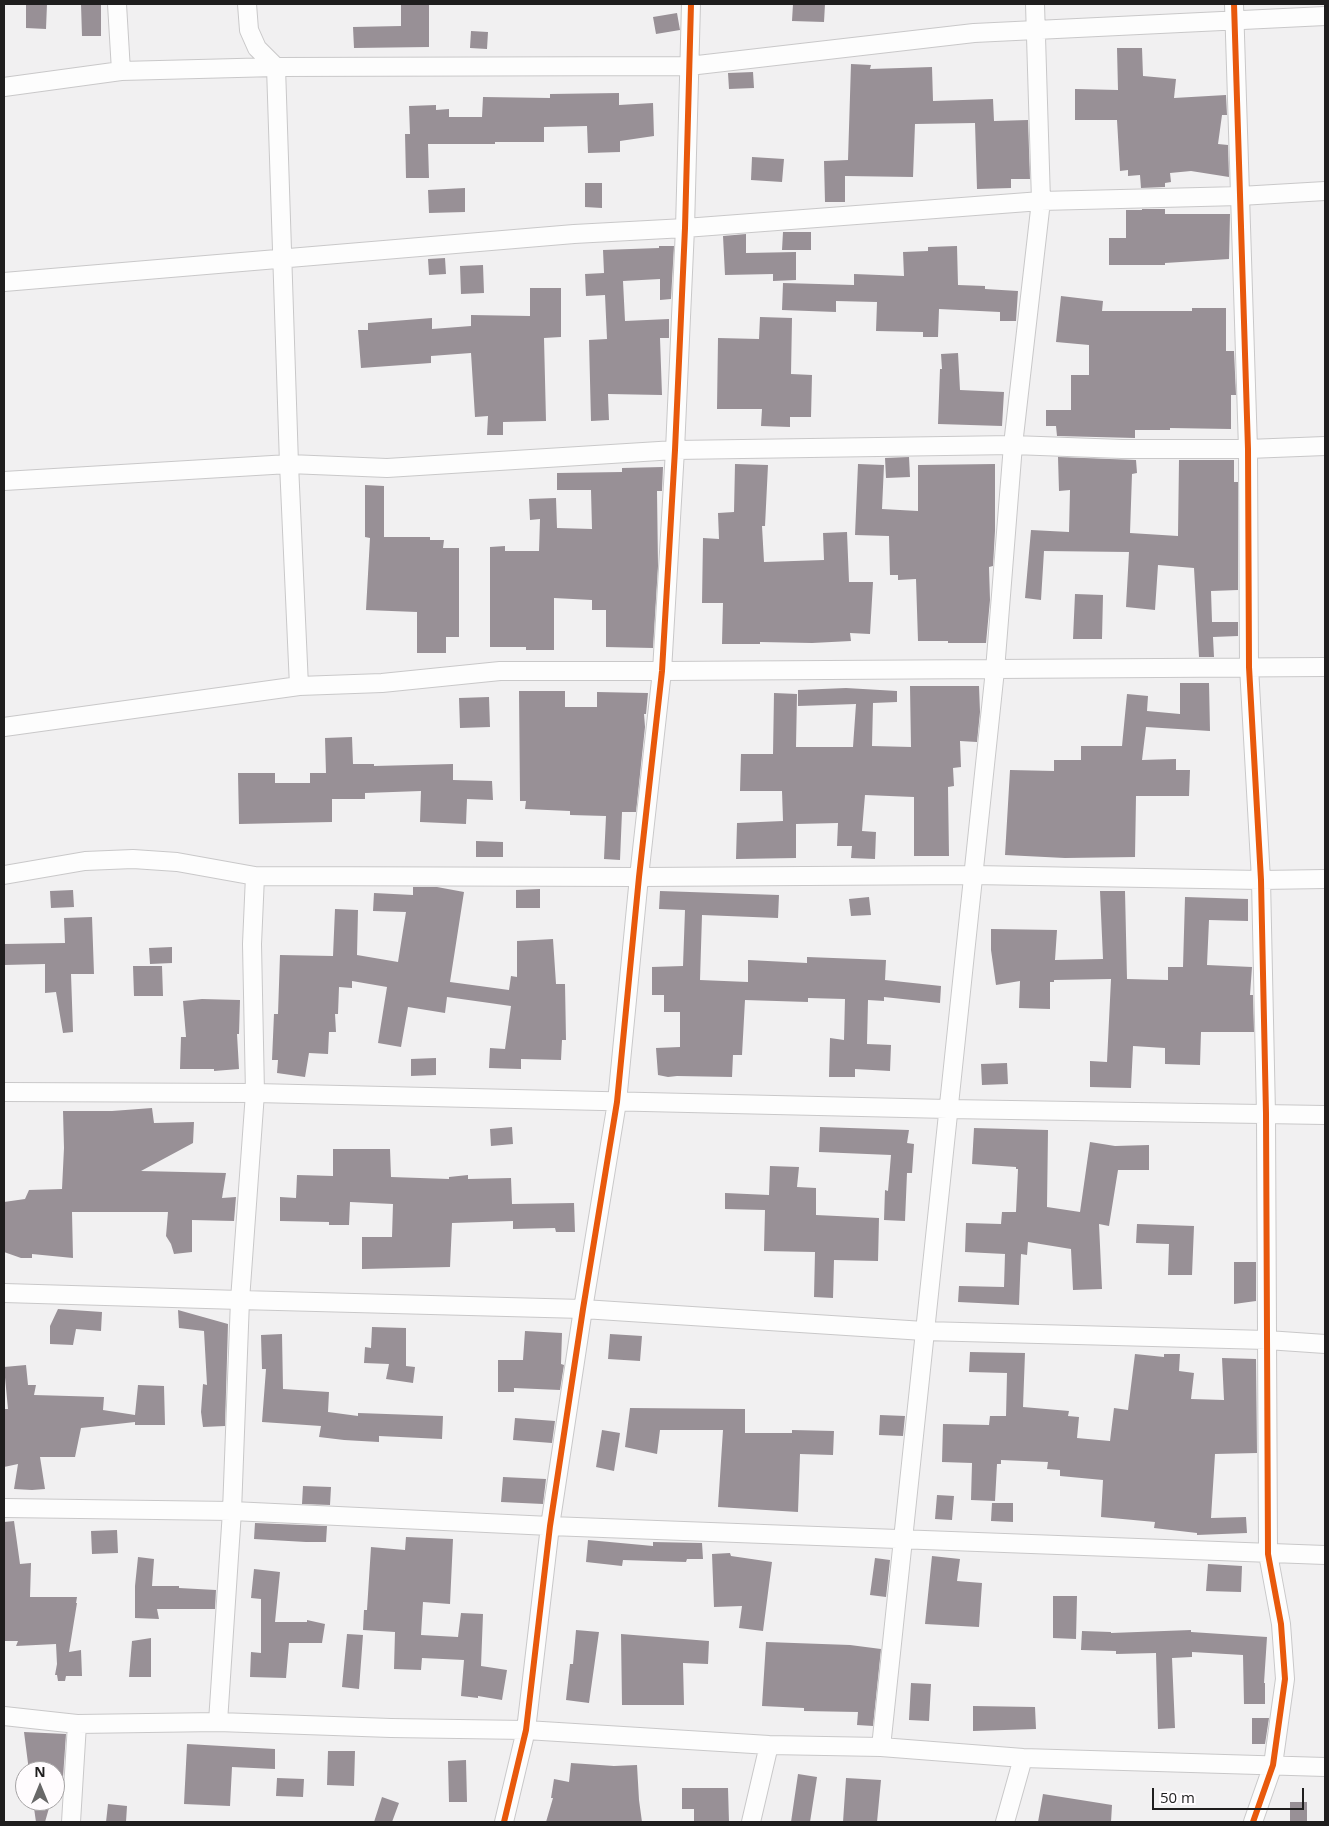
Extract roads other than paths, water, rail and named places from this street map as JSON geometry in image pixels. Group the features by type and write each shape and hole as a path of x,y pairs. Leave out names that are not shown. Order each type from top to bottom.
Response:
{"street":[{"path":"117,4 121,71"},
{"path":"247,4 249,30 257,48 276,67 288,464 300,686"},
{"path":"504,1822 526,1730 550,1526 617,1102 638,877 662,671 675,450 685,228 690,4"},
{"path":"881,1747 995,670 1013,445 1041,201 1035,4"},
{"path":"4,87 121,71 276,67 689,66 974,33 1035,31 1234,12 1325,16"},
{"path":"1234,12 1248,449 1250,667 1261,880 1266,1114 1268,1554 1281,1624 1285,1679 1273,1765 1253,1822"},
{"path":"4,282 574,234 685,228 1041,201 1240,196 1325,191"},
{"path":"4,481 288,464 387,468 675,450 1013,445 1122,449 1248,449 1325,446"},
{"path":"4,727 300,686 382,682 500,671 1325,667"},
{"path":"4,875 85,861 134,859 177,862 255,876 638,877 973,875 1261,880 1325,879"},
{"path":"218,1722 232,1511 240,1300 255,1093 252,944 255,876"},
{"path":"4,1092 255,1093 948,1110 1325,1114"},
{"path":"4,1292 583,1308 924,1331 1267,1340 1325,1344"},
{"path":"4,1508 232,1511 550,1526 1325,1555"},
{"path":"4,1716 77,1724 218,1722 382,1728 526,1730 769,1745 881,1747 1023,1758 1325,1767"},
{"path":"71,1822 77,1724"},
{"path":"751,1822 769,1745"},
{"path":"1005,1822 1023,1758"}]}
